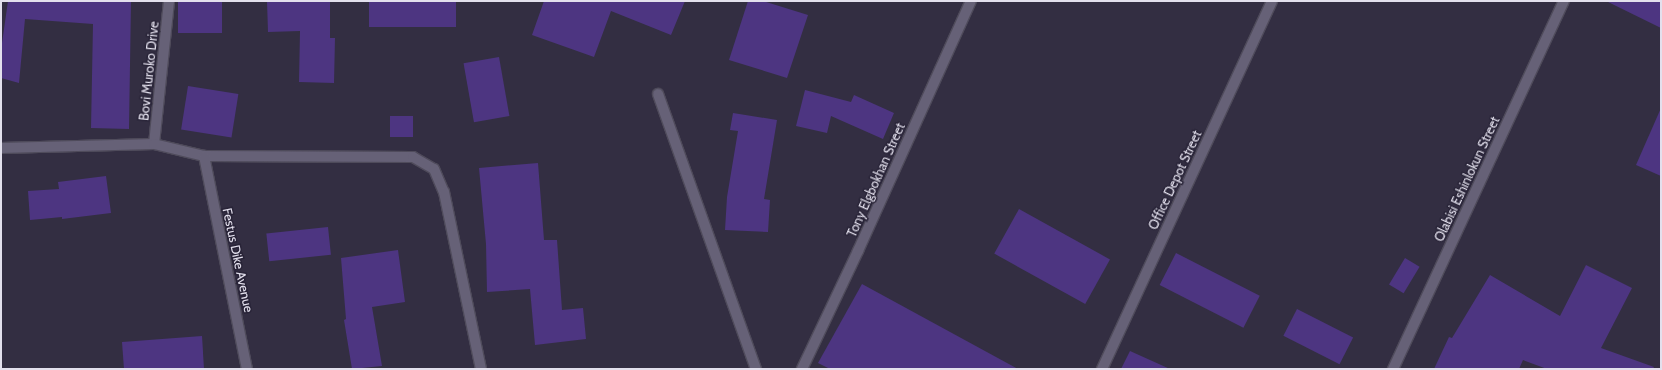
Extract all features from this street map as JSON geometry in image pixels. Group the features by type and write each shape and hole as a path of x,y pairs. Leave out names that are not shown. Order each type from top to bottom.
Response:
{"street":[{"name":"Bovi Muroko Drive","path":"154,144 169,1"},
{"name":"Tony Elgbokhan Street","path":"802,369 858,251 971,1"},
{"name":"Office Depot Street","path":"1102,369 1272,1"},
{"name":"Olabisi Eshinlokun Street","path":"1393,369 1564,1"},
{"path":"658,94 756,369"},
{"path":"1,148 154,144 204,156 413,157 434,169 444,192 481,369"},
{"name":"Festus Dike Avenue","path":"204,156 248,369"}],"building":[{"path":"8,1 131,1 129,129 91,128 93,24 25,19 19,83 1,78 1,50"},
{"path":"178,1 222,1 222,33 178,33"},
{"path":"267,1 330,1 330,38 335,38 334,83 299,82 300,31 268,32"},
{"path":"369,1 456,1 456,27 369,27"},
{"path":"544,1 685,1 671,35 611,11 594,57 532,35"},
{"path":"748,1 763,1 808,15 787,78 729,60"},
{"path":"1606,1 1661,1 1661,28"},
{"path":"499,57 509,116 474,122 464,63"},
{"path":"188,86 238,94 231,137 181,129"},
{"path":"805,90 851,102 854,95 894,113 883,139 831,116 827,133 796,126"},
{"path":"1661,108 1661,176 1636,165"},
{"path":"733,113 777,120 764,199 770,200 768,232 725,230 727,197 738,131 730,130"},
{"path":"390,116 413,116 413,137 390,137"},
{"path":"538,163 544,240 557,240 562,310 583,308 586,339 535,345 530,289 487,292 486,244 479,168"},
{"path":"106,176 111,213 62,219 62,217 30,220 28,191 59,189 58,182"},
{"path":"1019,209 1110,259 1085,304 994,254"},
{"path":"328,227 331,255 269,261 266,233"},
{"path":"398,250 405,302 372,307 382,366 352,369 344,320 346,319 341,258"},
{"path":"1176,253 1260,296 1243,328 1160,285"},
{"path":"1405,258 1420,267 1404,293 1389,285"},
{"path":"1586,265 1632,288 1601,348 1654,367 1653,369 1547,369 1523,360 1519,369 1434,369 1449,337 1452,338 1490,275 1560,316"},
{"path":"862,284 1018,369 830,369 818,363"},
{"path":"1297,309 1353,338 1340,364 1283,336"},
{"path":"202,336 204,369 124,369 122,342"},
{"path":"1130,351 1170,369 1121,369"}]}
